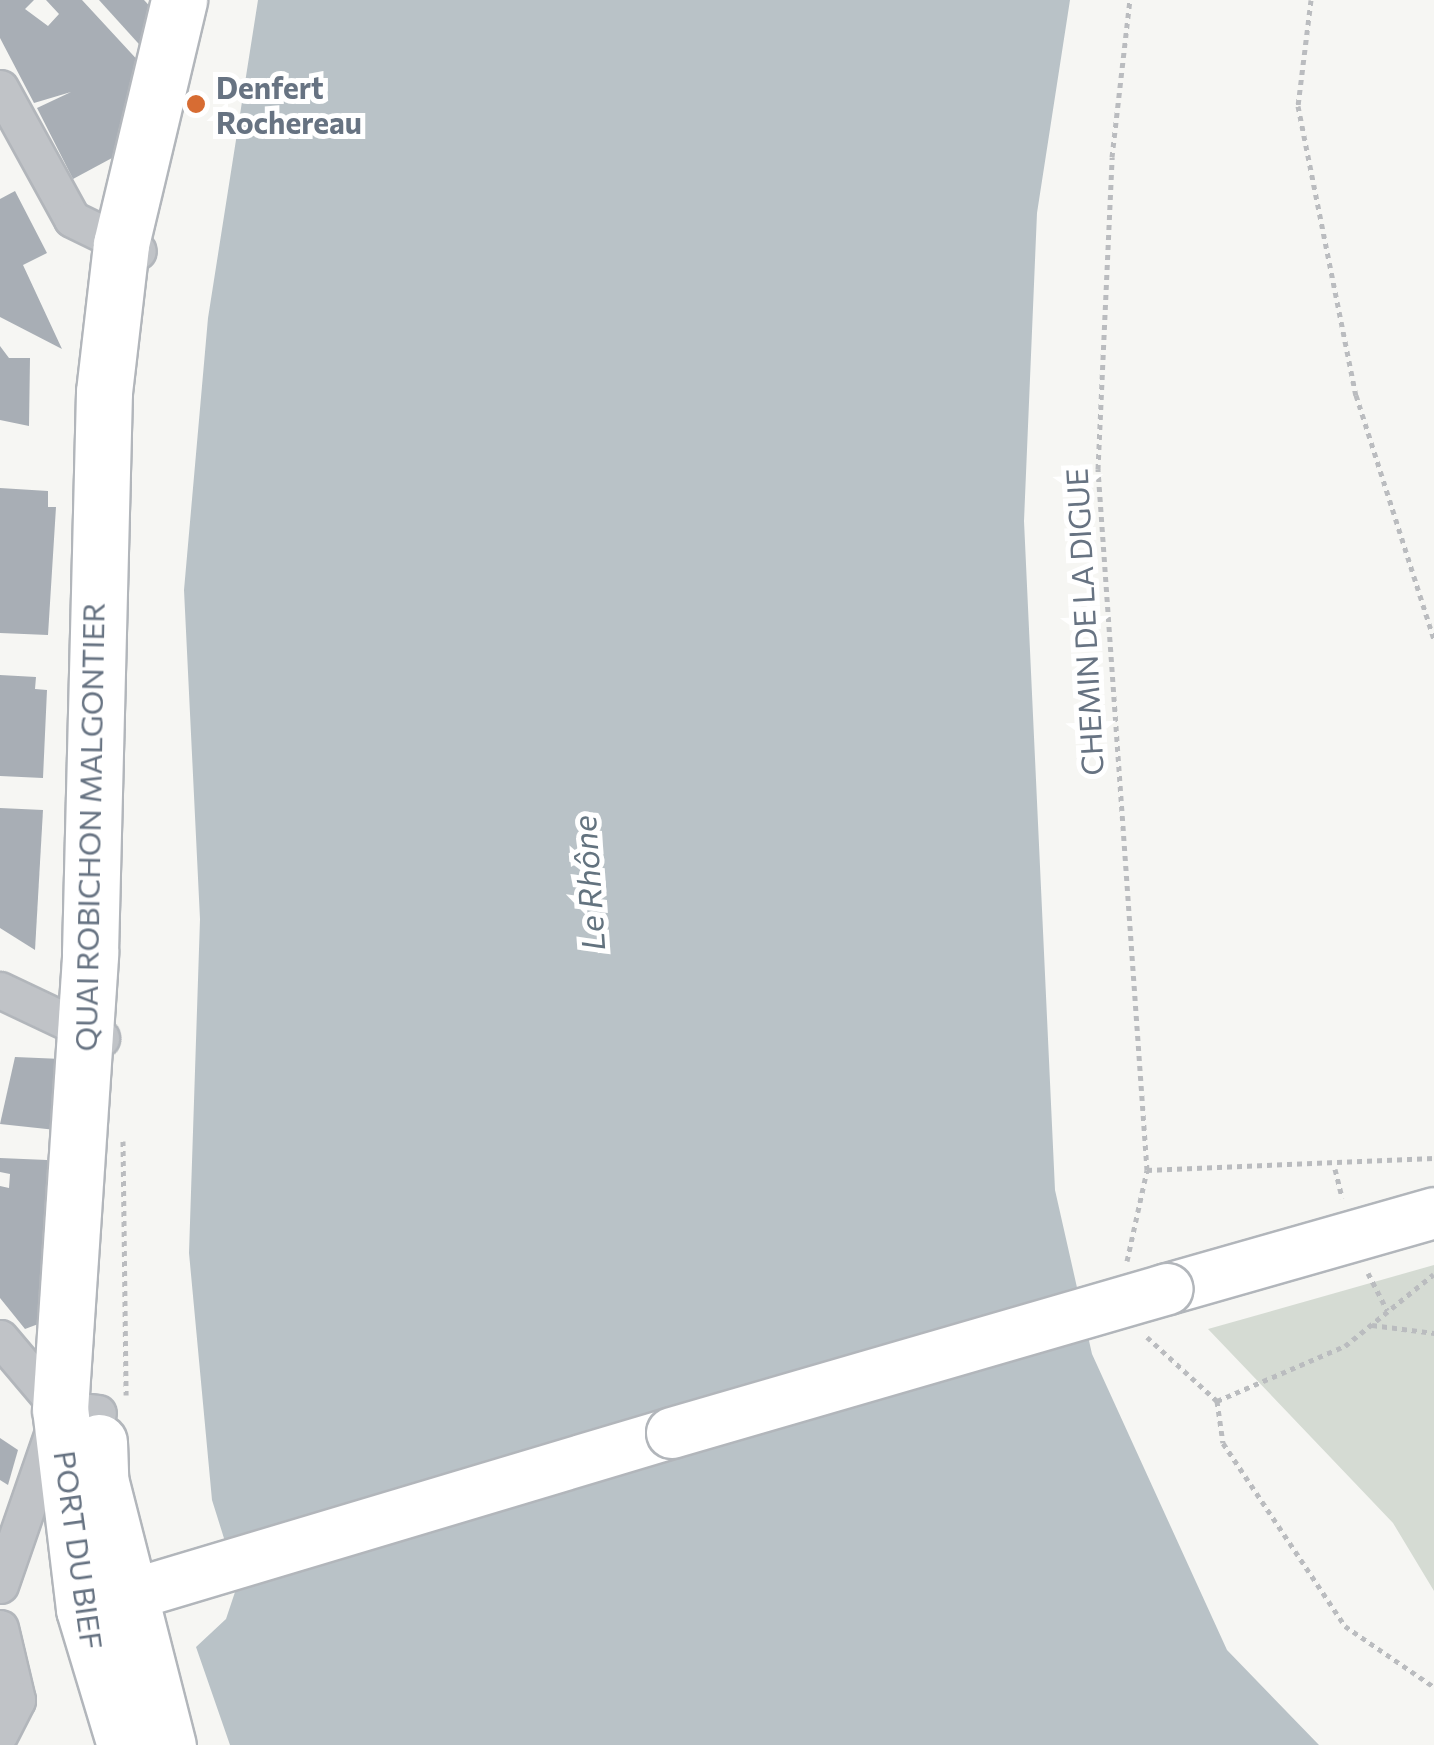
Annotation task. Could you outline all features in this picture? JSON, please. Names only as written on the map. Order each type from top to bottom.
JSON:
[{"type":"main road","points":[[133,248],[179,0]]},
{"type":"main road","points":[[133,248],[196,0]]},
{"type":"main road","name":"QUAI ROBICHON MALGONTIER","points":[[95,1412],[94,551],[133,248]]},
{"type":"main road","name":"PORT DU BIEF","points":[[95,1412],[106,1602],[125,1745]]},
{"type":"main road","name":"PORT DU BIEF","points":[[106,1602],[168,1745]]},
{"type":"street","points":[[0,88],[72,219],[133,248]]},
{"type":"street","points":[[0,990],[96,1037]]},
{"type":"street","points":[[106,1602],[177,1577],[1434,1213]]},
{"type":"street","points":[[0,1338],[95,1412],[0,1585]]},
{"type":"street","points":[[0,1628],[17,1700],[0,1734]]},
{"type":"path","name":"CHEMIN DE LA DIGUE","points":[[1128,1239],[1146,1170],[1098,469],[1110,196],[1130,0]]},
{"type":"path","points":[[1311,0],[1298,106],[1356,395],[1434,640]]},
{"type":"path","points":[[95,1412],[121,1130]]},
{"type":"path","points":[[1146,1170],[1335,1168],[1434,1158]]},
{"type":"path","points":[[1335,1168],[1345,1211]]},
{"type":"path","points":[[1364,1265],[1387,1310]]},
{"type":"path","points":[[1434,1274],[1372,1325],[1217,1401],[1223,1443],[1344,1626],[1434,1687]]},
{"type":"path","points":[[1372,1325],[1434,1334]]},
{"type":"shaded area","points":[[1434,1265],[1434,1591],[1393,1523],[1208,1329]]},
{"type":"water","name":"Le Rhône","points":[[258,0],[1070,0],[1037,213],[1024,521],[1055,1190],[1092,1354],[1227,1650],[1319,1745],[230,1745],[196,1647],[226,1619],[238,1583],[212,1500],[189,1253],[200,919],[184,590],[208,318]]},
{"type":"building","points":[[0,0],[34,0],[25,9],[48,26],[59,14],[46,0],[82,0],[143,66],[118,131],[129,139],[125,151],[73,179],[37,108],[71,92],[34,103],[0,38]]},
{"type":"building","points":[[99,0],[144,0],[157,14],[147,53]]},
{"type":"building","points":[[15,191],[47,253],[23,265],[62,349],[0,317],[0,199]]},
{"type":"building","points":[[0,346],[9,358],[30,358],[29,426],[0,420]]},
{"type":"building","points":[[0,488],[48,491],[48,507],[56,507],[48,635],[0,633]]},
{"type":"building","points":[[0,675],[36,677],[35,689],[47,690],[43,778],[0,776]]},
{"type":"building","points":[[0,808],[43,810],[35,950],[0,928]]},
{"type":"building","points":[[15,1057],[62,1059],[56,1130],[0,1124]]},
{"type":"building","points":[[0,1158],[47,1160],[53,1177],[41,1323],[25,1329],[0,1298],[0,1186],[9,1188],[10,1174],[0,1172]]},
{"type":"building","points":[[0,1438],[18,1450],[8,1485],[0,1480]]},
{"type":"place","name":"Denfert Rochereau","points":[[196,104]]}]
